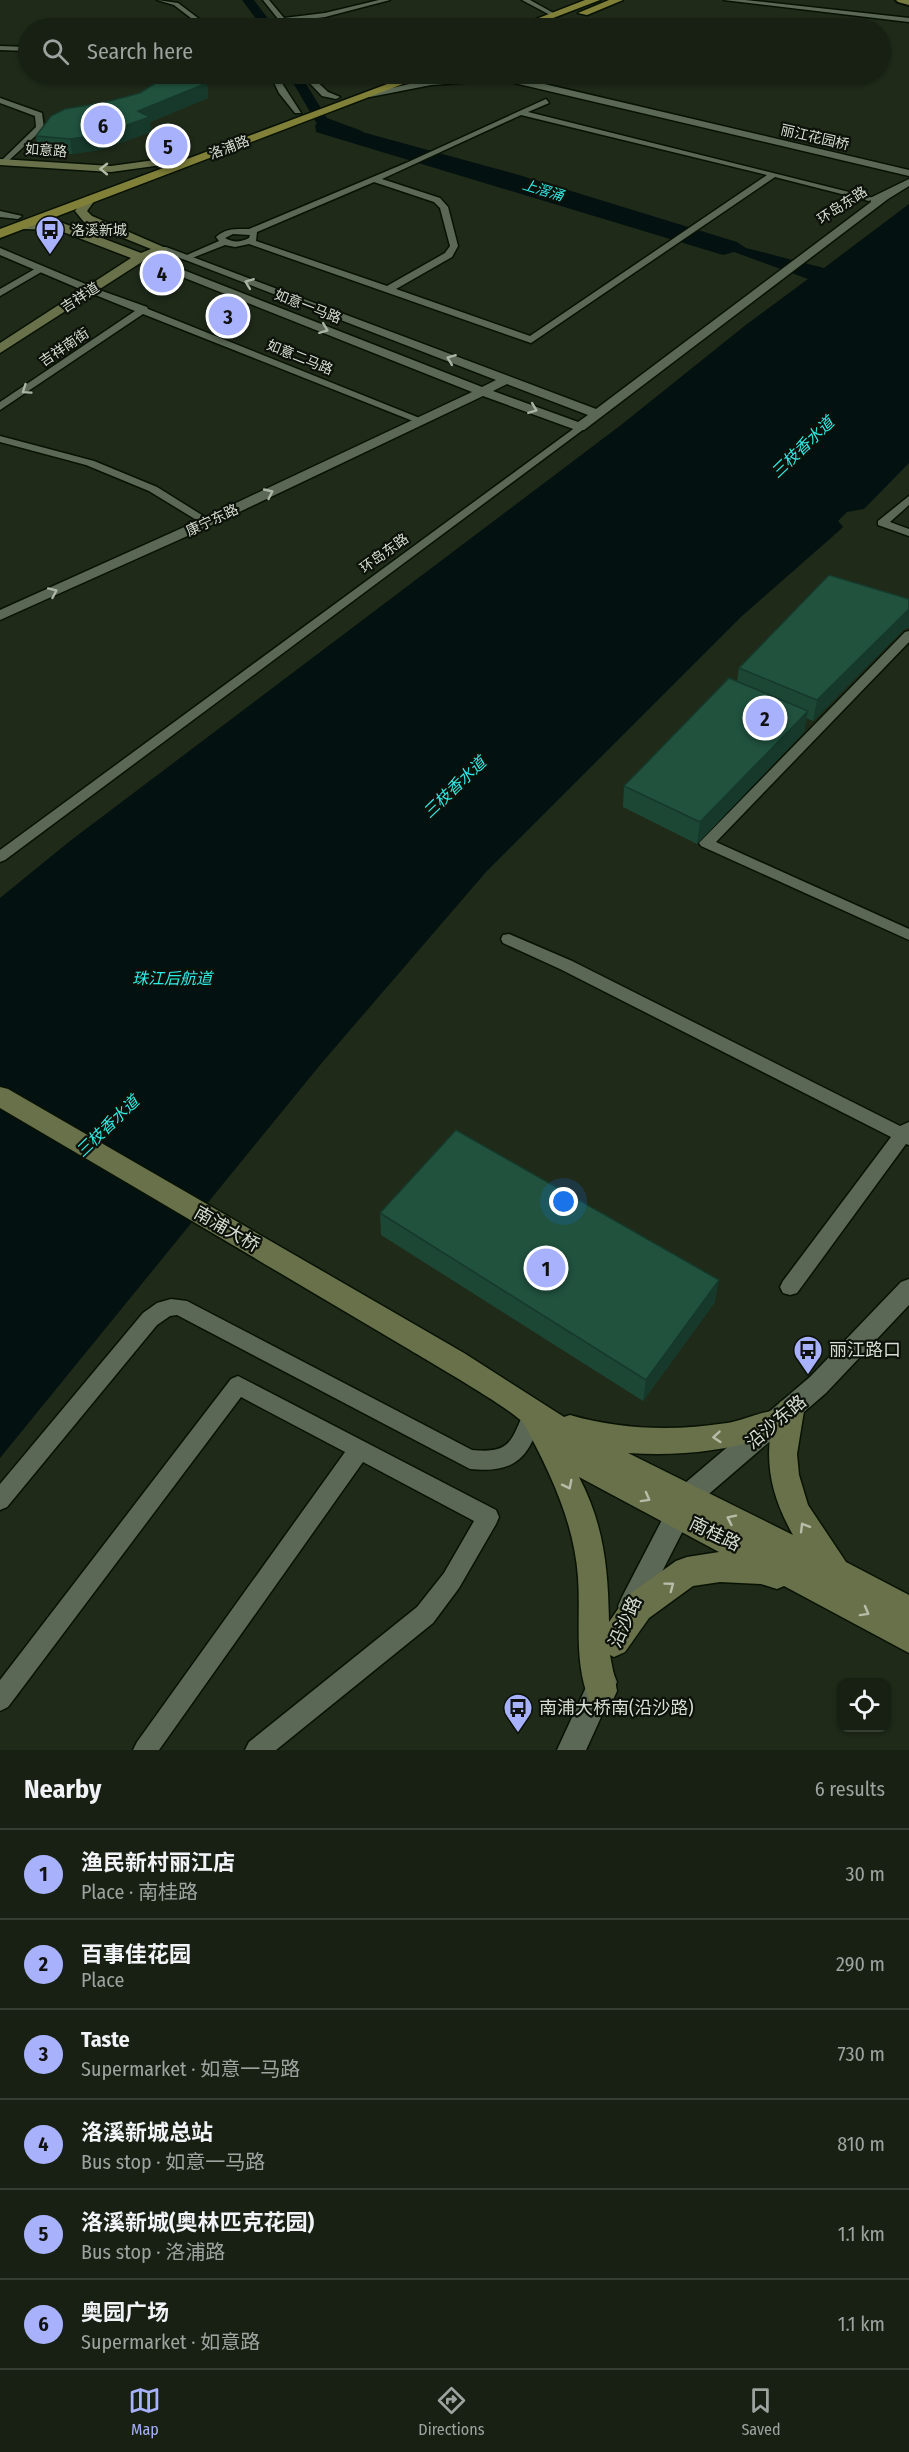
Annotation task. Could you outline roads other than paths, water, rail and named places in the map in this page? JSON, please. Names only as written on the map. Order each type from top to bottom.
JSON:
[{"type":"highway","points":[[546,18],[596,0]]},
{"type":"highway","points":[[568,18],[618,0]]},
{"type":"highway","name":"洛浦路","points":[[322,107],[336,97],[371,84]]},
{"type":"highway","name":"洛浦路","points":[[0,223],[20,221],[89,200],[322,107],[396,84]]},
{"type":"highway","name":"洛浦路","points":[[0,234],[20,221],[162,162],[299,116]]},
{"type":"main road","points":[[900,0],[909,2]]},
{"type":"main road","name":"如意路","points":[[2,163],[100,169],[131,168],[162,162]]},
{"type":"main road","name":"如意路","points":[[2,163],[56,172],[73,177],[78,181]]},
{"type":"main road","name":"如意一马路","points":[[89,200],[81,211],[88,219],[162,249]]},
{"type":"main road","name":"如意一马路","points":[[20,221],[60,226],[141,257]]},
{"type":"main road","name":"吉祥道","points":[[0,349],[141,257],[162,249]]},
{"type":"main road","name":"南浦大桥","points":[[0,1096],[454,1362]]},
{"type":"main road","name":"南桂路","points":[[454,1362],[533,1414],[584,1464],[682,1506],[830,1581],[909,1612]]},
{"type":"main road","points":[[533,1414],[590,1435],[616,1438],[730,1436],[782,1417],[786,1489],[830,1581]]},
{"type":"main road","points":[[533,1414],[577,1503],[586,1530],[593,1577],[593,1649],[601,1691]]},
{"type":"main road","points":[[614,1641],[638,1606],[687,1572],[720,1567],[761,1569],[830,1581]]},
{"type":"main road","name":"南桂路","points":[[830,1581],[909,1636]]},
{"type":"street","points":[[160,0],[176,4],[195,18]]},
{"type":"street","points":[[266,0],[280,18]]},
{"type":"street","points":[[299,18],[333,14],[387,0]]},
{"type":"street","points":[[525,0],[554,15]]},
{"type":"street","points":[[727,0],[909,20]]},
{"type":"street","points":[[0,48],[18,49]]},
{"type":"street","points":[[278,84],[299,116]]},
{"type":"street","points":[[314,84],[325,94],[336,97]]},
{"type":"street","points":[[370,94],[421,84]]},
{"type":"street","points":[[533,84],[717,126]]},
{"type":"street","points":[[556,84],[717,126]]},
{"type":"street","points":[[0,100],[39,115],[40,122],[40,129],[2,163]]},
{"type":"street","points":[[184,258],[224,242],[236,244],[546,101]]},
{"type":"street","points":[[521,113],[869,198]]},
{"type":"street","name":"丽江花园桥","points":[[717,126],[909,171]]},
{"type":"street","points":[[224,242],[220,237],[225,232],[238,230],[250,237],[388,290],[531,340],[773,175]]},
{"type":"street","points":[[375,180],[436,200],[444,207],[454,246],[449,255],[388,290]]},
{"type":"street","name":"环岛东路","points":[[0,857],[580,427],[780,272],[884,197],[909,182]]},
{"type":"street","points":[[0,214],[20,221]]},
{"type":"street","name":"如意一马路","points":[[162,249],[597,414]]},
{"type":"street","name":"如意二马路","points":[[0,251],[91,290],[423,421]]},
{"type":"street","name":"如意一马路","points":[[141,257],[484,392],[580,427]]},
{"type":"street","points":[[0,293],[40,268]]},
{"type":"street","points":[[566,421],[780,272]]},
{"type":"street","name":"吉祥南街","points":[[0,407],[144,309]]},
{"type":"street","name":"康宁东路","points":[[0,616],[207,522],[506,380]]},
{"type":"street","points":[[0,439],[90,463],[153,489],[207,522]]},
{"type":"street","points":[[909,499],[882,523],[909,532]]},
{"type":"street","points":[[909,635],[811,727],[706,843],[909,935]]},
{"type":"street","points":[[509,939],[577,970],[907,1133],[790,1287]]},
{"type":"street","name":"沿沙东路","points":[[682,1506],[846,1358],[909,1289]]},
{"type":"street","points":[[0,1500],[150,1319],[160,1310],[173,1306],[180,1307],[470,1459],[498,1460],[515,1453],[521,1447],[533,1414]]},
{"type":"street","points":[[0,1699],[238,1384],[488,1517],[451,1581],[425,1615],[257,1750]]},
{"type":"street","points":[[145,1750],[360,1449]]},
{"type":"street","name":"沿沙路","points":[[571,1750],[601,1691],[614,1641],[682,1506]]},
{"type":"water","name":"珠江后航道","points":[[322,121],[519,175],[737,242],[746,248],[824,268],[909,204],[909,463],[864,509],[847,512],[838,521],[843,527],[840,530],[742,616],[486,872],[320,1065],[0,1458],[0,898],[70,841],[621,425],[747,324],[808,279],[734,252],[723,255],[316,132],[315,125]]},
{"type":"waterway","name":"上滘涌","points":[[248,0],[262,18]]},
{"type":"waterway","name":"上滘涌","points":[[300,84],[322,121],[357,134]]},
{"type":"place","name":"奥园广场","points":[[103,125]]},
{"type":"place","name":"洛溪新城(奥林匹克花园)","points":[[168,146]]},
{"type":"place","name":"洛溪新城","points":[[50,256]]},
{"type":"place","name":"洛溪新城总站","points":[[162,273]]},
{"type":"place","name":"Taste","points":[[228,316]]},
{"type":"place","name":"百事佳花园","points":[[765,718]]},
{"type":"place","name":"渔民新村丽江店","points":[[546,1268]]},
{"type":"place","name":"丽江路口","points":[[808,1376]]},
{"type":"place","name":"南浦大桥南(沿沙路)","points":[[518,1734]]},
{"type":"water label","name":"三枝香水道","points":[[802,447]]},
{"type":"water label","name":"三枝香水道","points":[[454,787]]},
{"type":"water label","name":"三枝香水道","points":[[107,1126]]}]
